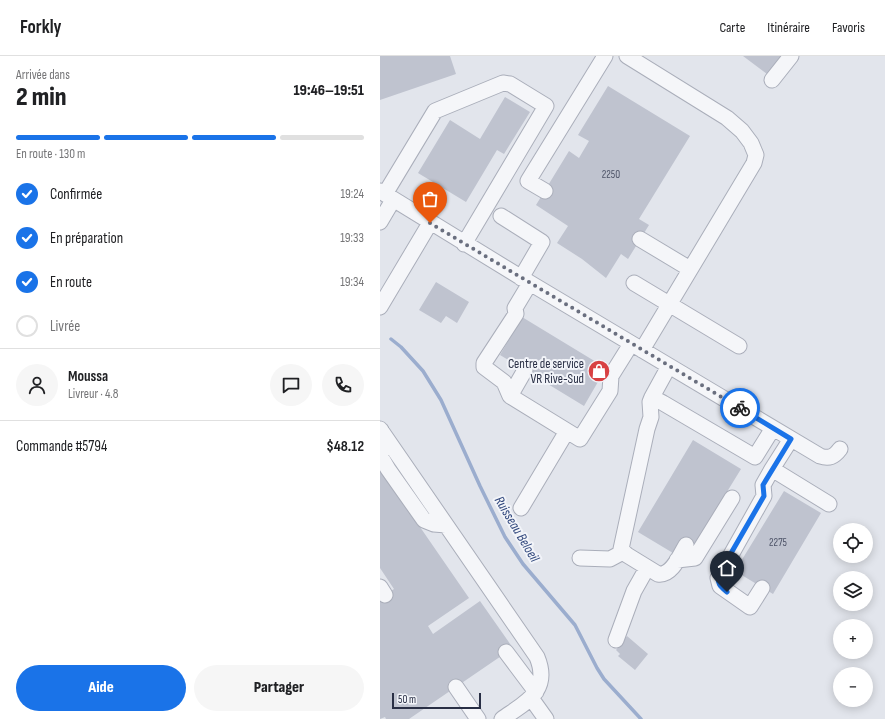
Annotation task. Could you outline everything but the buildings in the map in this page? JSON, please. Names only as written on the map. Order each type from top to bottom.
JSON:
[{"type":"street","points":[[544,191],[528,181],[605,56]]},
{"type":"street","points":[[501,216],[542,242],[515,308],[516,314],[484,363],[484,367],[504,382],[510,396],[580,439],[610,391],[611,376],[636,347],[669,304],[754,163],[756,155],[751,143],[742,131],[731,121],[627,56]]},
{"type":"street","points":[[772,80],[791,56]]},
{"type":"street","points":[[380,222],[386,195],[437,109],[503,83],[510,84],[546,106],[464,244]]},
{"type":"street","points":[[386,195],[525,281],[820,456],[827,458],[835,456],[840,449]]},
{"type":"street","points":[[380,306],[386,284],[430,223]]},
{"type":"street","points":[[640,239],[690,269]]},
{"type":"street","points":[[634,283],[738,346]]},
{"type":"street","points":[[669,366],[650,402],[651,417],[621,545],[623,552],[647,568],[661,575],[671,570],[686,545]]},
{"type":"street","points":[[510,396],[525,370]]},
{"type":"street","points":[[652,397],[755,457],[773,428]]},
{"type":"street","points":[[380,430],[537,657],[541,680],[534,695],[502,719]]},
{"type":"street","points":[[521,508],[567,431]]},
{"type":"street","points":[[762,588],[750,606],[720,586],[718,578],[764,496],[763,485],[791,439]]},
{"type":"street","points":[[772,469],[829,504]]},
{"type":"street","points":[[677,560],[694,558],[732,498]]},
{"type":"street","points":[[580,558],[610,559],[623,552]]},
{"type":"street","points":[[616,640],[634,591],[647,568]]},
{"type":"street","points":[[506,652],[534,695],[546,719]]},
{"type":"street","points":[[456,687],[478,719]]},
{"type":"waterway","name":"Ruisseau Beloeil","points":[[391,339],[401,347],[423,371],[441,400],[505,537],[523,564],[575,625],[604,679],[641,719]]},
{"type":"way so far","points":[[430,223],[740,408]]},
{"type":"place","name":"Centre de service VR Rive-Sud","points":[[599,371]]},
{"type":"route","points":[[727,592],[718,582],[719,574],[764,496],[763,485],[791,439],[740,408]]}]
